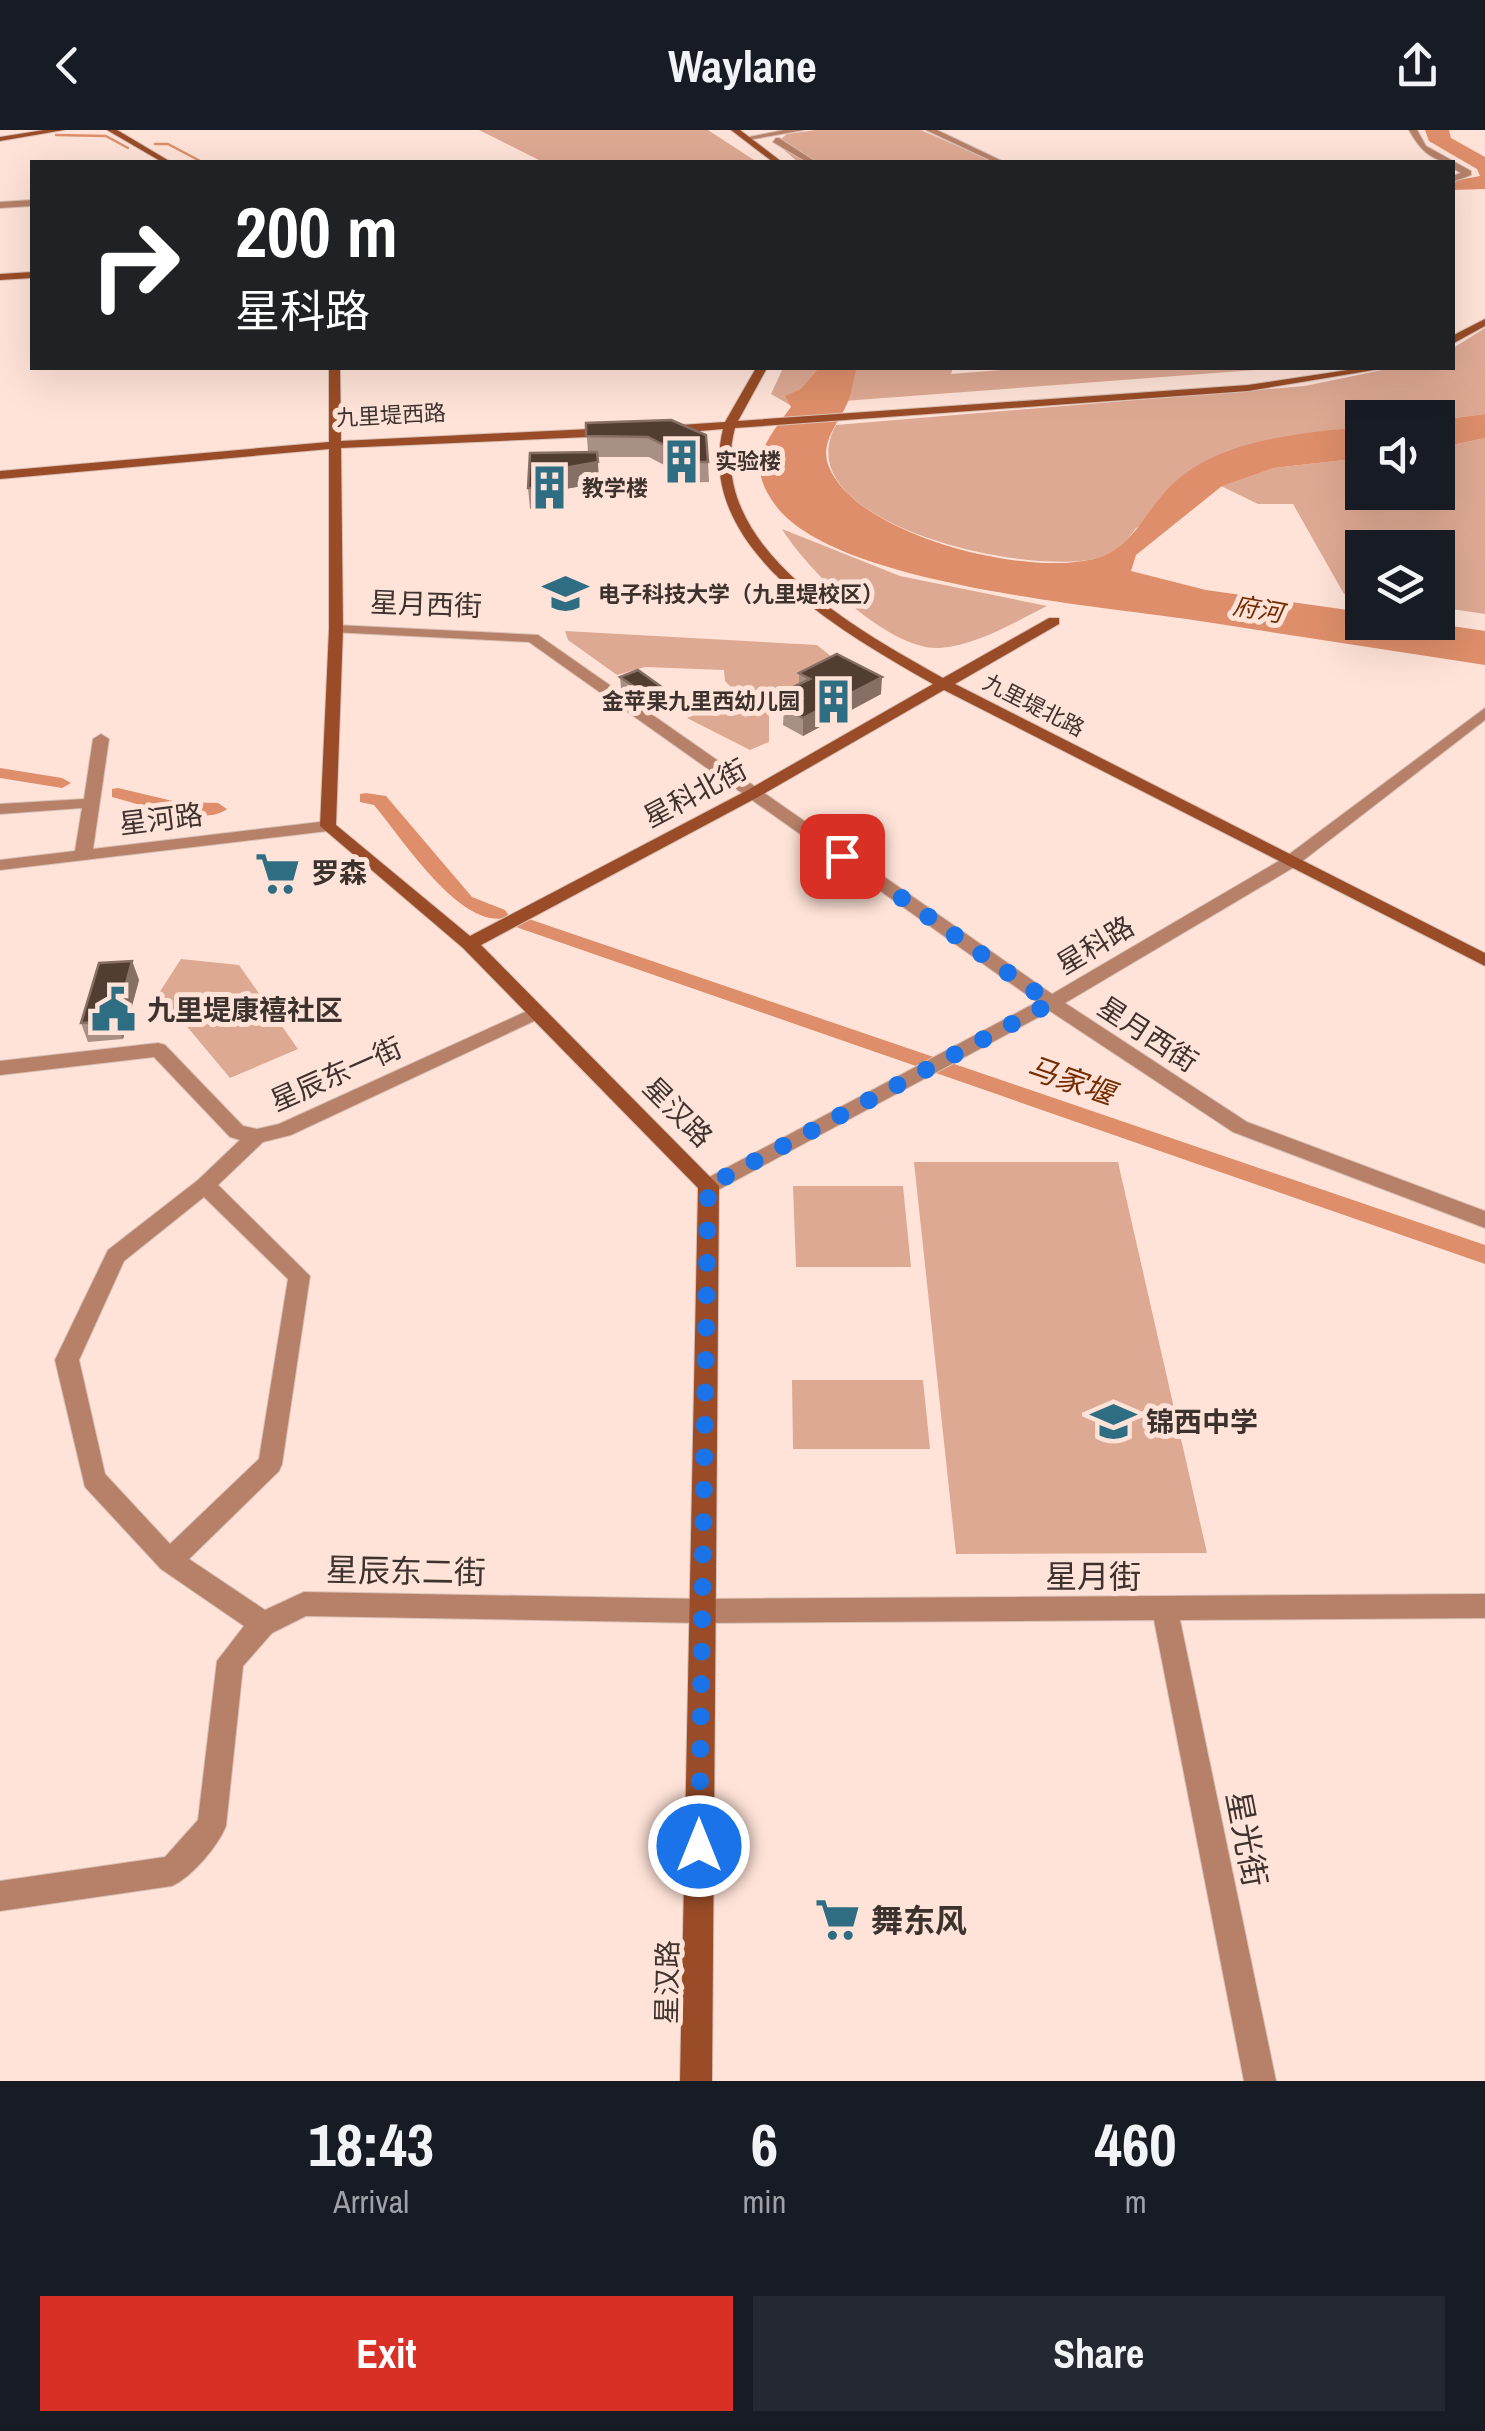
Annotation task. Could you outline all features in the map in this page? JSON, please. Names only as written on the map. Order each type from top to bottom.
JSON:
[{"type":"street","points":[[0,139],[60,130]]},
{"type":"street","points":[[111,130],[164,160]]},
{"type":"street","points":[[735,130],[776,160]]},
{"type":"street","points":[[748,138],[800,130]]},
{"type":"street","points":[[930,130],[996,160]]},
{"type":"street","points":[[1413,130],[1423,148],[1445,160]]},
{"type":"street","points":[[776,140],[809,160]]},
{"type":"street","points":[[1455,166],[1468,173],[1455,177]]},
{"type":"street","points":[[0,205],[30,203]]},
{"type":"street","points":[[0,277],[30,276]]},
{"type":"street","points":[[1455,327],[1485,311]]},
{"type":"street","points":[[1455,339],[1485,322]]},
{"type":"street","points":[[328,826],[336,629],[334,370]]},
{"type":"street","name":"九里堤北路","points":[[760,370],[731,422],[728,479],[741,523],[774,564],[816,604],[857,634],[943,684],[1485,960]]},
{"type":"street","points":[[781,419],[865,408],[1250,381],[1335,370]]},
{"type":"street","points":[[652,426],[854,418],[1248,388],[1367,370]]},
{"type":"street","points":[[0,472],[334,442],[632,427]]},
{"type":"street","points":[[1054,621],[972,668],[943,684],[944,670],[1022,628],[1054,621]]},
{"type":"street","name":"星月西街","points":[[336,629],[533,638],[1051,1003],[1240,1127],[1485,1220]]},
{"type":"street","name":"星科北街","points":[[470,944],[752,794],[943,684]]},
{"type":"street","name":"星科路","points":[[708,1186],[1051,1003],[1290,862],[1485,713]]},
{"type":"street","points":[[83,856],[101,740]]},
{"type":"street","points":[[0,810],[90,802]]},
{"type":"street","name":"星河路","points":[[0,865],[328,826]]},
{"type":"street","name":"星汉路","points":[[328,826],[470,944],[708,1186],[696,2081]]},
{"type":"street","name":"星辰东一街","points":[[0,1068],[158,1050],[237,1132],[257,1136],[284,1130],[538,1012]]},
{"type":"street","points":[[257,1136],[116,1256],[67,1360],[94,1479],[170,1561],[263,1624]]},
{"type":"street","points":[[170,1561],[270,1464],[299,1276],[204,1185]]},
{"type":"street","name":"星辰东二街","points":[[0,1896],[172,1871],[212,1826],[230,1662],[263,1624],[304,1604],[701,1611]]},
{"type":"street","name":"星月街","points":[[701,1611],[1485,1606]]},
{"type":"street","name":"星光街","points":[[1165,1611],[1260,2081]]},
{"type":"shaded area","points":[[479,130],[708,130],[754,160],[539,160]]},
{"type":"shaded area","points":[[816,130],[921,130],[989,160],[796,160],[776,143],[787,134]]},
{"type":"shaded area","points":[[1485,328],[1485,414],[1455,418],[1455,400],[1345,400],[1345,429],[1335,430],[1136,528],[1112,552],[1069,562],[1024,560],[924,536],[879,516],[845,490],[829,460],[836,425],[1305,386],[1382,370],[1455,370],[1455,347]]},
{"type":"shaded area","points":[[782,370],[952,370],[951,374],[1003,370],[1256,370],[790,405],[771,394]]},
{"type":"shaded area","points":[[1485,438],[1485,614],[1455,610],[1455,530],[1345,530],[1344,594],[1293,504],[1258,504],[1221,486],[1274,468],[1345,460],[1345,510],[1455,510],[1455,444]]},
{"type":"shaded area","points":[[782,529],[900,576],[1047,606],[967,643],[939,648],[919,645],[896,636],[851,605],[810,565]]},
{"type":"shaded area","points":[[565,631],[817,645],[832,657],[805,684],[784,693],[791,702],[769,714],[769,742],[750,750],[687,718],[740,697],[725,681],[724,670],[645,667],[617,675],[568,640]]},
{"type":"shaded area","points":[[181,959],[239,965],[298,1049],[230,1078],[159,993]]},
{"type":"shaded area","points":[[914,1162],[1118,1162],[1207,1553],[956,1554]]},
{"type":"shaded area","points":[[793,1186],[903,1186],[911,1267],[796,1267]]},
{"type":"shaded area","points":[[792,1380],[923,1380],[930,1449],[793,1449]]},
{"type":"water","points":[[1425,130],[1449,130],[1451,138],[1485,157],[1485,189],[1455,190],[1455,181],[1480,176],[1477,169],[1429,141]]},
{"type":"water","name":"府河","points":[[817,370],[856,370],[849,400],[826,450],[829,467],[846,492],[874,514],[911,533],[995,557],[1037,562],[1074,562],[1115,550],[1176,481],[1217,456],[1264,440],[1345,429],[1345,460],[1274,468],[1222,486],[1136,555],[1131,571],[1206,590],[1345,610],[1345,640],[1455,640],[1455,626],[1485,631],[1485,665],[1034,598],[909,573],[853,555],[807,533],[776,506],[766,491],[761,478],[762,454],[791,407],[785,396],[801,389]]},
{"type":"water","points":[[1485,414],[1485,438],[1455,444],[1455,418]]},
{"type":"building","points":[[671,420],[706,435],[708,462],[664,462],[664,445],[648,437],[586,436],[586,423]]},
{"type":"building","points":[[597,452],[598,462],[564,468],[563,488],[528,488],[530,453]]},
{"type":"building","points":[[837,654],[882,677],[803,718],[784,707],[802,698],[787,690],[810,679],[799,673]]},
{"type":"building","points":[[638,670],[670,693],[654,700],[620,677]]},
{"type":"building","points":[[132,961],[116,1021],[81,1023],[99,963]]},
{"type":"waterway","points":[[56,135],[106,136],[128,148]]},
{"type":"waterway","points":[[155,144],[168,144],[198,160]]},
{"type":"waterway","name":"马家堰","points":[[0,773],[62,783]]},
{"type":"waterway","name":"马家堰","points":[[118,793],[177,808],[218,809]]},
{"type":"waterway","name":"马家堰","points":[[366,798],[380,800],[465,901],[498,914]]},
{"type":"waterway","name":"马家堰","points":[[523,923],[1485,1255]]},
{"type":"place","name":"实验楼","points":[[682,461]]},
{"type":"place","name":"教学楼","points":[[549,488]]},
{"type":"place","name":"电子科技大学（九里堤校区）","points":[[565,594]]},
{"type":"place","name":"金苹果九里西幼儿园","points":[[833,701]]},
{"type":"place","name":"罗森","points":[[278,873]]},
{"type":"place","name":"九里堤康禧社区","points":[[114,1010]]},
{"type":"place","name":"锦西中学","points":[[1113,1422]]},
{"type":"place","name":"舞东风","points":[[838,1920]]},
{"type":"route","points":[[699,1846],[708,1186],[1051,1003],[842,856]]}]
